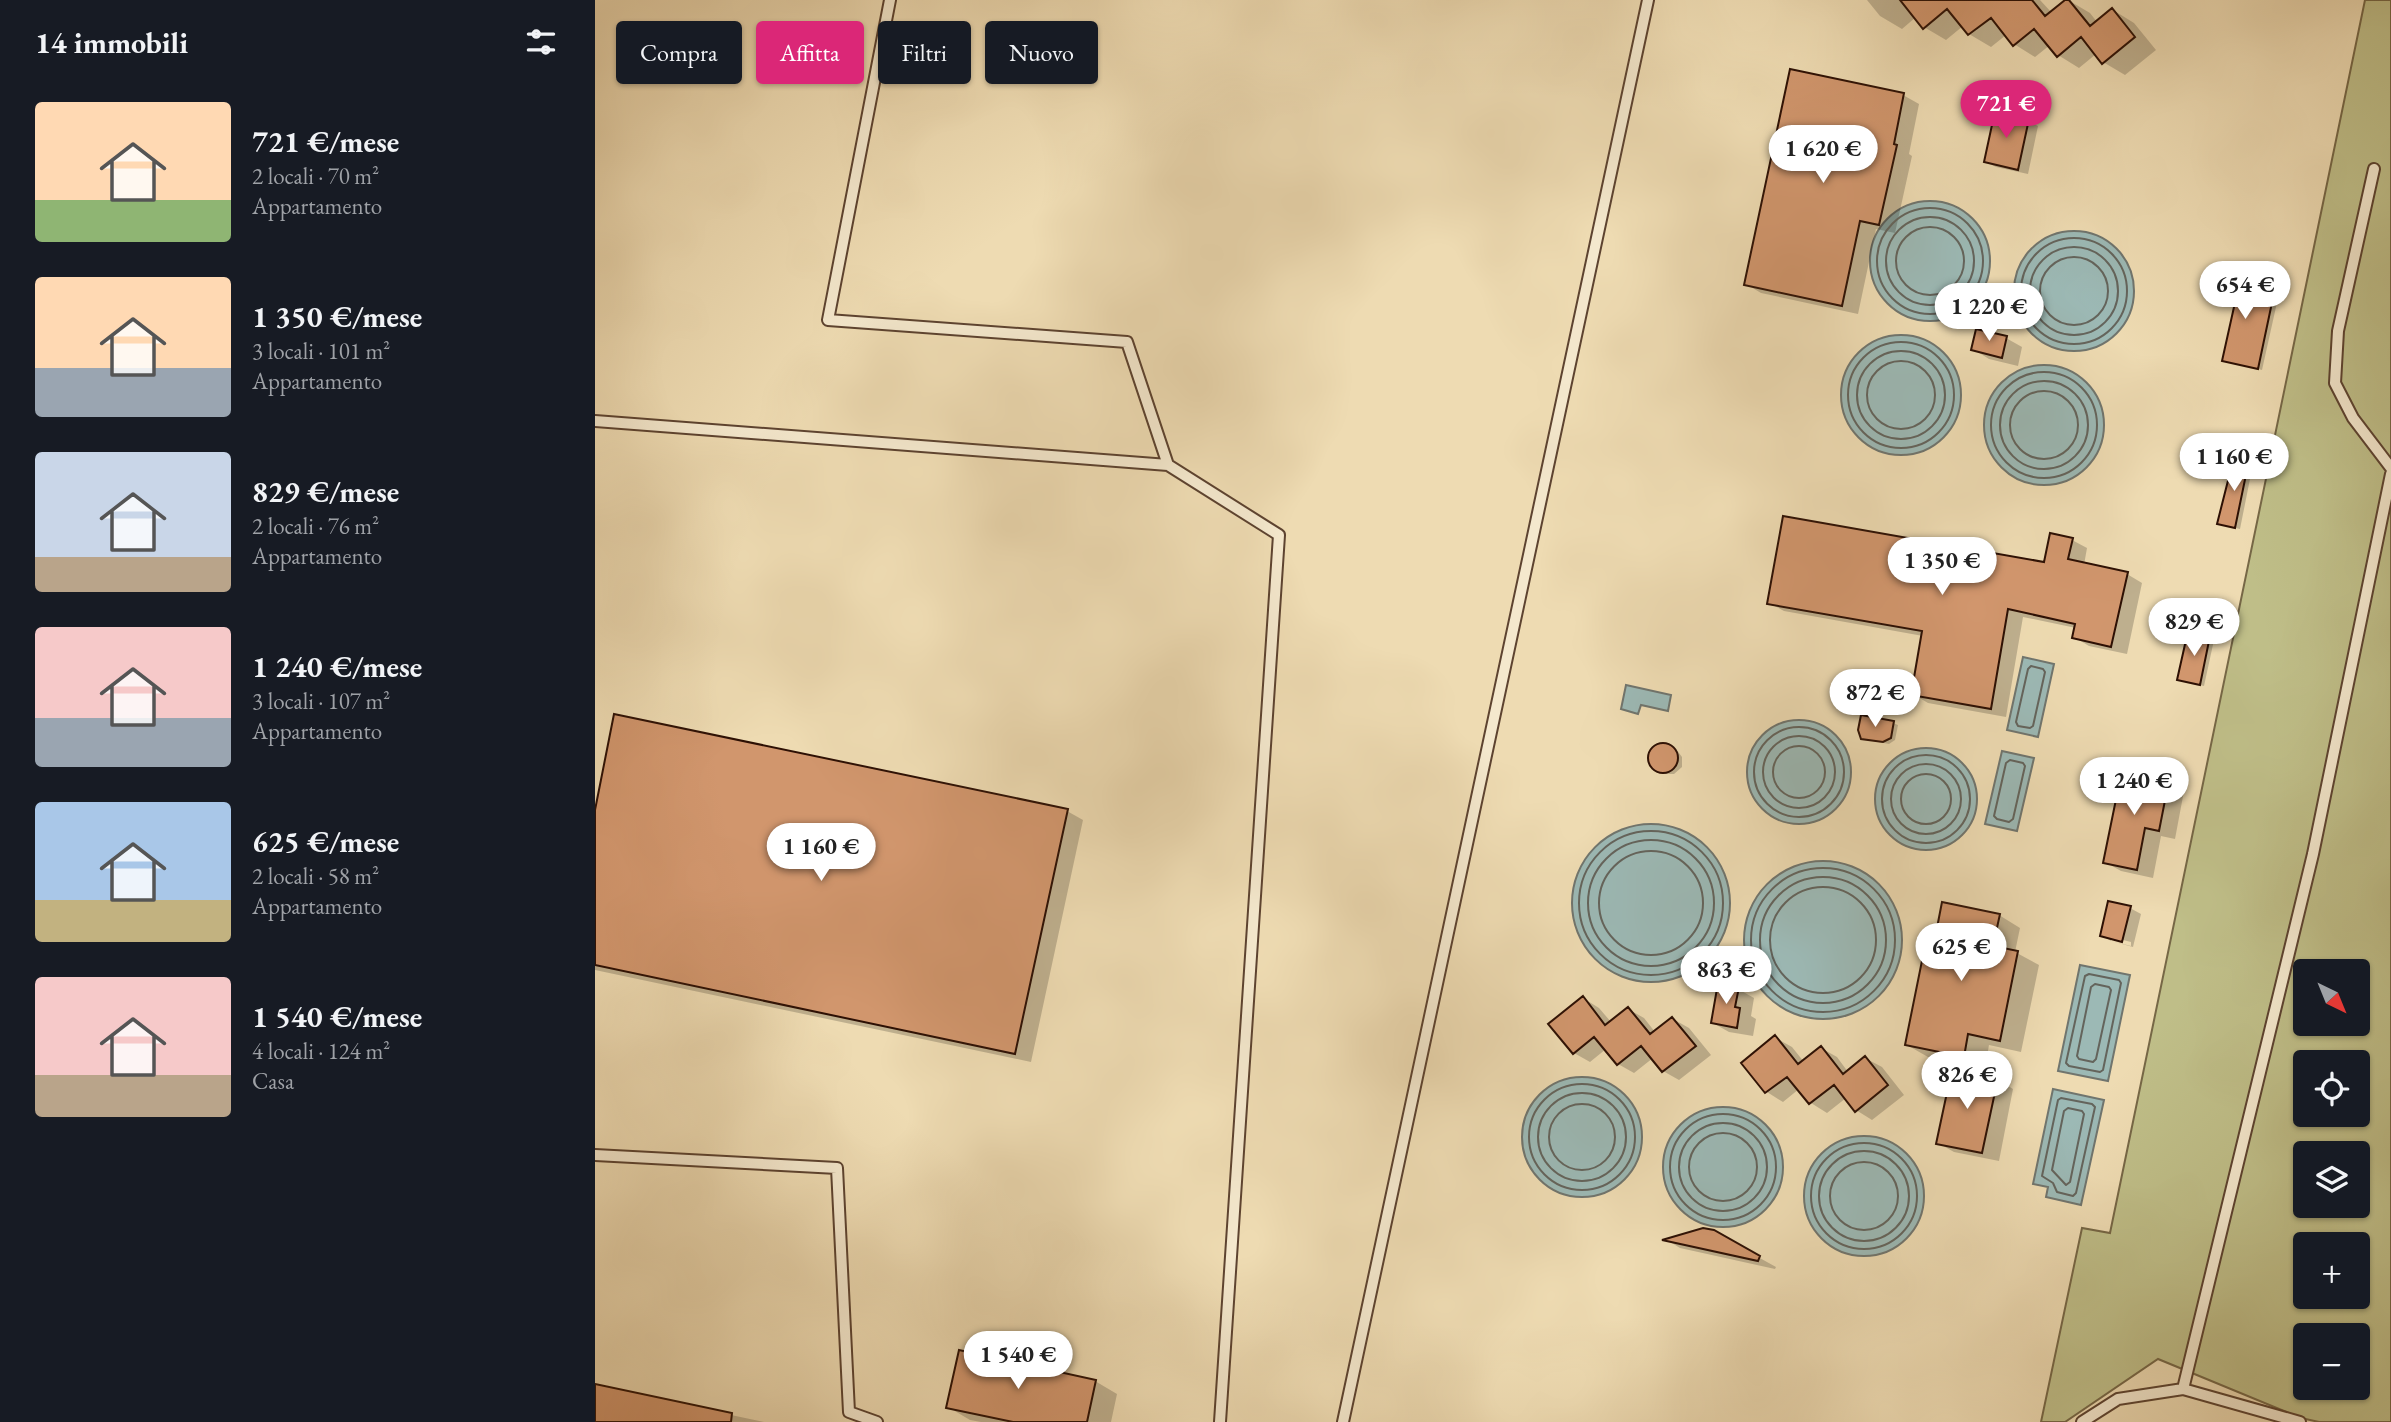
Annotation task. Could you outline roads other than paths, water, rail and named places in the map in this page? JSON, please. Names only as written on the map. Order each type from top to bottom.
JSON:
[{"type":"lane","points":[[890,0],[828,320],[1127,342],[1168,465]]},
{"type":"lane","points":[[1343,1422],[1648,0]]},
{"type":"lane","points":[[2374,169],[2338,331],[2335,383],[2353,418],[2391,468]]},
{"type":"lane","points":[[595,421],[1168,465],[1279,535],[1220,1422]]},
{"type":"lane","points":[[2183,1389],[2313,854],[2391,474]]},
{"type":"lane","points":[[595,1155],[837,1168],[849,1412],[877,1422]]},
{"type":"lane","points":[[2082,1422],[2118,1399],[2183,1389],[2300,1422]]},
{"type":"water","points":[[1930,201],[1953,205],[1973,218],[1986,238],[1990,261],[1986,284],[1973,304],[1953,317],[1930,321],[1907,317],[1887,304],[1874,284],[1870,261],[1874,238],[1887,218],[1907,205]]},
{"type":"water","points":[[2074,231],[2097,236],[2116,249],[2129,268],[2134,291],[2129,314],[2116,333],[2097,346],[2074,351],[2051,346],[2032,333],[2019,314],[2014,291],[2019,268],[2032,249],[2051,236]]},
{"type":"water","points":[[1901,335],[1924,340],[1943,353],[1956,372],[1961,395],[1956,418],[1943,437],[1924,450],[1901,455],[1878,450],[1859,437],[1846,418],[1841,395],[1846,372],[1859,353],[1878,340]]},
{"type":"water","points":[[2044,365],[2067,369],[2087,382],[2100,402],[2104,425],[2100,448],[2087,468],[2067,481],[2044,485],[2021,481],[2001,468],[1988,448],[1984,425],[1988,402],[2001,382],[2021,369]]},
{"type":"water","points":[[2023,657],[2054,664],[2038,737],[2007,730]]},
{"type":"water","points":[[1626,685],[1671,695],[1668,711],[1641,705],[1638,714],[1621,709]]},
{"type":"water","points":[[1799,720],[1819,724],[1836,735],[1847,752],[1851,772],[1847,792],[1836,809],[1819,820],[1799,824],[1779,820],[1762,809],[1751,792],[1747,772],[1751,752],[1762,735],[1779,724]]},
{"type":"water","points":[[1926,748],[1945,752],[1962,763],[1973,780],[1977,799],[1973,818],[1962,835],[1945,846],[1926,850],[1907,846],[1890,835],[1879,818],[1875,799],[1879,780],[1890,763],[1907,752]]},
{"type":"water","points":[[2002,751],[2034,758],[2017,831],[1985,824]]},
{"type":"water","points":[[1651,824],[1681,830],[1707,847],[1724,873],[1730,903],[1724,933],[1707,959],[1681,976],[1651,982],[1621,976],[1595,959],[1578,933],[1572,903],[1578,873],[1595,847],[1621,830]]},
{"type":"water","points":[[1823,861],[1853,867],[1879,884],[1896,910],[1902,940],[1896,970],[1879,996],[1853,1013],[1823,1019],[1793,1013],[1767,996],[1750,970],[1744,940],[1750,910],[1767,884],[1793,867]]},
{"type":"water","points":[[2080,965],[2130,975],[2108,1081],[2058,1071]]},
{"type":"water","points":[[1582,1077],[1605,1082],[1624,1095],[1637,1114],[1642,1137],[1637,1160],[1624,1179],[1605,1192],[1582,1197],[1559,1192],[1540,1179],[1527,1160],[1522,1137],[1527,1114],[1540,1095],[1559,1082]]},
{"type":"water","points":[[2053,1089],[2104,1100],[2081,1205],[2046,1197],[2048,1187],[2033,1184]]},
{"type":"water","points":[[1723,1107],[1746,1112],[1765,1125],[1778,1144],[1783,1167],[1778,1190],[1765,1209],[1746,1222],[1723,1227],[1700,1222],[1681,1209],[1668,1190],[1663,1167],[1668,1144],[1681,1125],[1700,1112]]},
{"type":"water","points":[[1864,1136],[1887,1140],[1907,1153],[1920,1173],[1924,1196],[1920,1219],[1907,1239],[1887,1252],[1864,1256],[1841,1252],[1821,1239],[1808,1219],[1804,1196],[1808,1173],[1821,1153],[1841,1140]]}]
